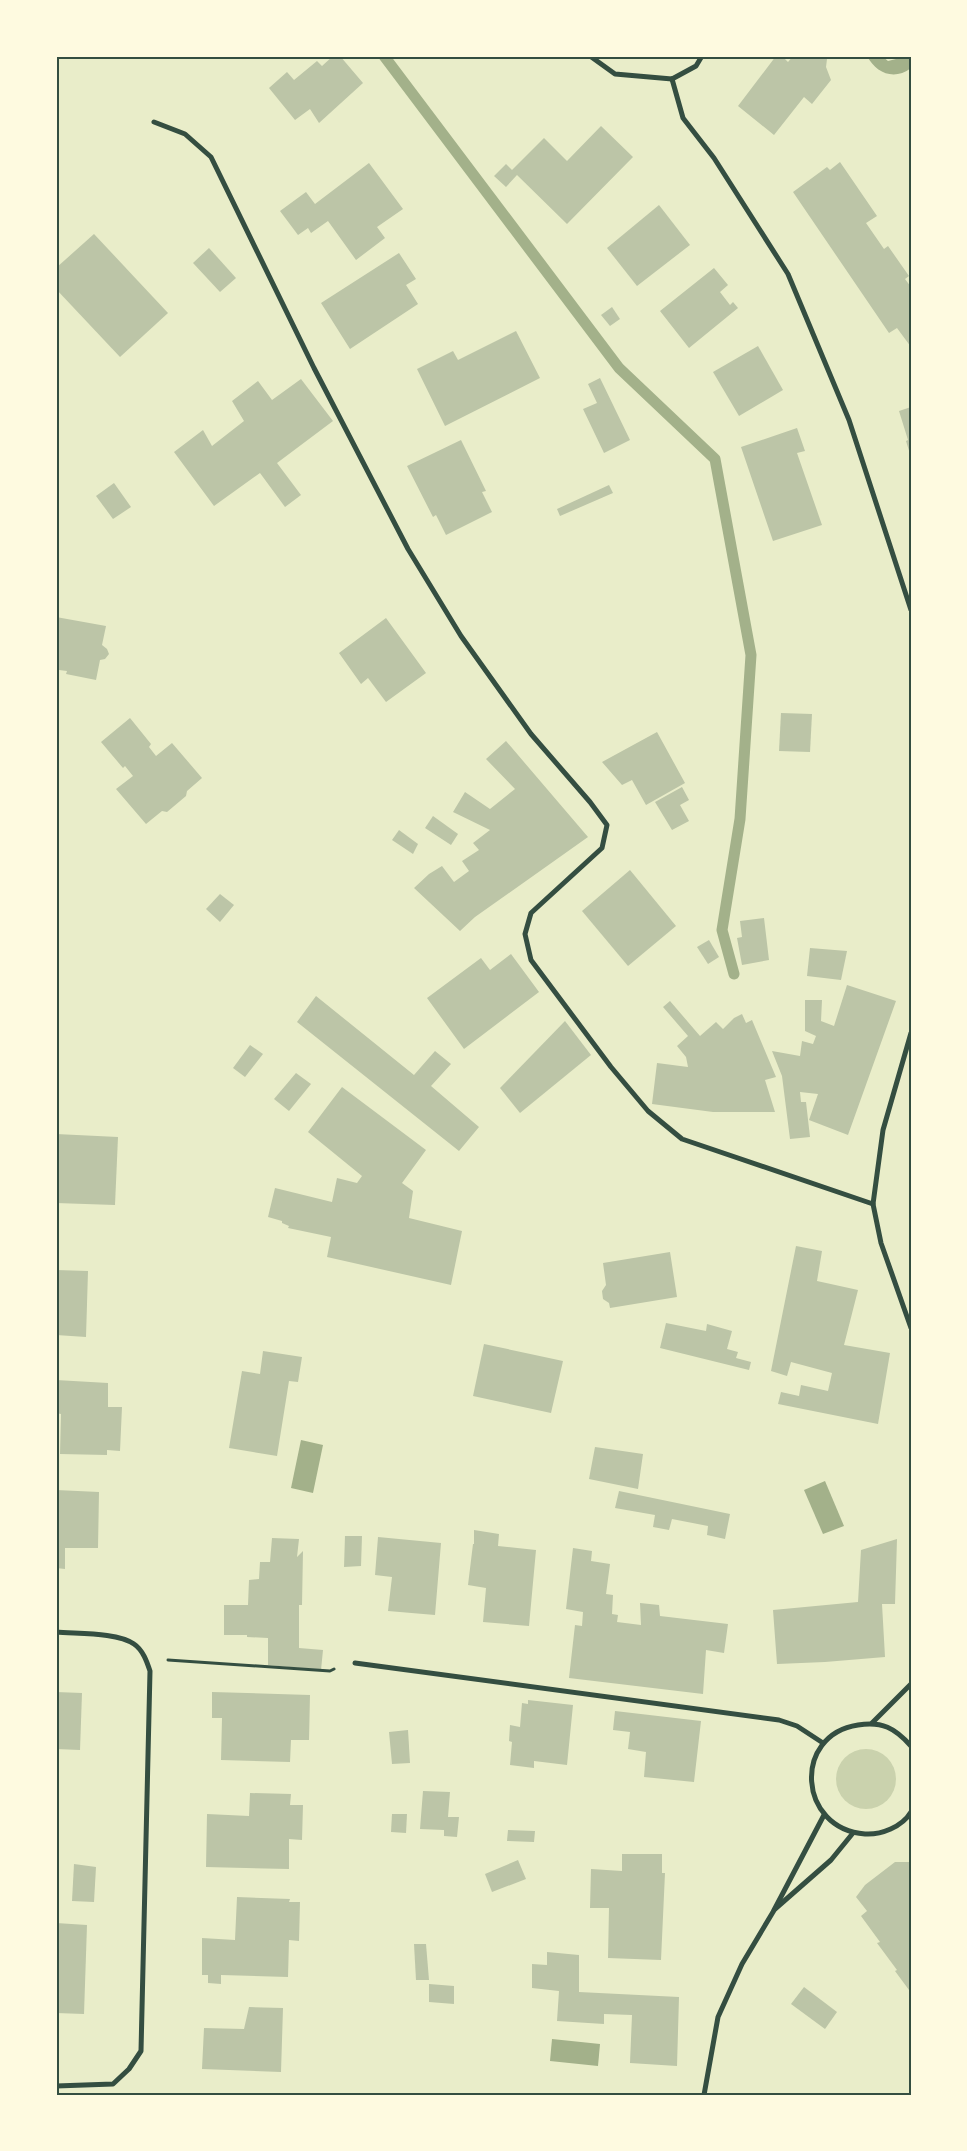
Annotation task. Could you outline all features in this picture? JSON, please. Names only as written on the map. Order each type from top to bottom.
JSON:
[{"type":"street","points":[[590,56],[615,74],[672,79],[696,66],[702,56]]},
{"type":"street","points":[[672,79],[683,118],[714,158],[788,274],[849,420],[911,610]]},
{"type":"street","points":[[154,122],[185,134],[211,157],[314,368],[408,549],[466,643],[532,734],[590,802],[607,825],[602,848],[531,913],[525,934],[531,960],[648,1111],[682,1139],[873,1204]]},
{"type":"street","points":[[911,1033],[883,1130],[873,1204],[881,1243],[911,1328]]},
{"type":"street","points":[[56,1632],[122,1638],[136,1645],[145,1658],[150,1671],[141,2051],[129,2070],[113,2084],[56,2086]]},
{"type":"street","points":[[355,1662],[779,1720],[797,1726],[823,1743]]},
{"type":"street","points":[[872,1723],[911,1684]]},
{"type":"street","points":[[910,1815],[893,1828],[874,1834],[853,1833],[837,1826],[824,1815],[814,1798],[810,1779],[814,1761],[823,1743],[845,1727],[872,1723],[898,1732],[911,1746]]},
{"type":"street","points":[[704,2095],[718,2017],[742,1964],[773,1912],[824,1815]]},
{"type":"street","points":[[773,1912],[831,1860],[853,1833]]},
{"type":"path","points":[[145,1658],[330,1671],[355,1662]]},
{"type":"shaded area","points":[[867,56],[882,56],[888,61],[908,56],[911,61],[911,68],[898,74],[886,73],[875,67]]},
{"type":"shaded area","points":[[301,1440],[323,1445],[313,1493],[291,1488]]},
{"type":"shaded area","points":[[825,1481],[844,1526],[823,1534],[804,1490]]},
{"type":"shaded area","points":[[860,1749],[872,1749],[883,1754],[891,1762],[896,1773],[894,1791],[883,1804],[872,1809],[860,1809],[849,1804],[841,1796],[836,1785],[836,1773],[841,1762],[849,1754]]},
{"type":"shaded area","points":[[552,2039],[600,2044],[598,2066],[550,2061]]},
{"type":"building","points":[[333,56],[340,56],[363,83],[319,123],[310,109],[295,120],[269,88],[287,72],[294,80],[317,61],[322,66]]},
{"type":"building","points":[[776,56],[782,56],[788,62],[793,56],[825,56],[827,59],[826,67],[831,80],[812,104],[804,97],[774,135],[738,106]]},
{"type":"building","points":[[601,126],[633,157],[567,224],[517,175],[506,187],[494,176],[506,164],[512,170],[544,138],[567,161]]},
{"type":"building","points":[[840,162],[877,216],[866,223],[884,249],[888,246],[909,276],[905,279],[911,287],[911,347],[897,328],[889,333],[793,192],[827,167],[830,170]]},
{"type":"building","points":[[369,163],[403,209],[377,227],[385,238],[356,260],[328,221],[311,233],[308,228],[298,235],[280,211],[306,192],[315,204]]},
{"type":"building","points":[[659,205],[690,245],[637,286],[607,248]]},
{"type":"building","points":[[94,234],[168,313],[120,357],[56,289],[56,268]]},
{"type":"building","points":[[209,248],[236,278],[220,292],[193,263]]},
{"type":"building","points":[[399,253],[416,279],[406,285],[418,304],[350,349],[321,303]]},
{"type":"building","points":[[714,268],[728,285],[720,292],[730,305],[733,302],[738,308],[689,348],[660,311]]},
{"type":"building","points":[[612,307],[620,319],[610,326],[601,315]]},
{"type":"building","points":[[516,331],[540,378],[445,426],[417,369],[453,351],[458,360]]},
{"type":"building","points":[[758,346],[783,390],[739,416],[713,372]]},
{"type":"building","points":[[600,378],[630,440],[604,453],[583,409],[597,403],[588,384]]},
{"type":"building","points":[[301,379],[333,421],[277,463],[301,495],[285,507],[260,473],[214,506],[174,452],[203,430],[212,446],[244,421],[232,401],[258,381],[272,400]]},
{"type":"building","points":[[911,407],[910,454],[906,441],[908,440],[899,411]]},
{"type":"building","points":[[797,428],[805,451],[797,453],[822,525],[773,541],[741,447]]},
{"type":"building","points":[[461,440],[486,491],[482,492],[492,512],[446,535],[436,515],[433,517],[407,466]]},
{"type":"building","points":[[114,483],[131,507],[113,519],[96,496]]},
{"type":"building","points":[[609,485],[613,493],[560,516],[557,509]]},
{"type":"building","points":[[56,617],[106,626],[102,645],[109,654],[105,659],[100,660],[96,680],[66,674],[67,671],[59,670],[56,665]]},
{"type":"building","points":[[386,618],[426,673],[386,702],[368,678],[361,684],[339,653]]},
{"type":"building","points":[[781,713],[812,714],[810,752],[779,751]]},
{"type":"building","points":[[130,718],[151,744],[149,747],[156,756],[172,743],[202,778],[187,791],[186,796],[167,812],[162,811],[146,824],[116,789],[133,776],[125,766],[123,768],[101,742]]},
{"type":"building","points":[[657,732],[685,783],[646,805],[632,780],[622,785],[602,762]]},
{"type":"building","points":[[506,741],[588,837],[475,917],[460,931],[414,888],[429,874],[442,866],[454,882],[469,871],[462,861],[479,850],[473,843],[490,830],[453,812],[465,792],[490,809],[515,789],[486,759]]},
{"type":"building","points":[[682,787],[689,800],[680,805],[689,821],[672,830],[655,802]]},
{"type":"building","points":[[433,816],[458,834],[451,845],[425,828]]},
{"type":"building","points":[[399,830],[418,844],[413,854],[392,840]]},
{"type":"building","points":[[630,870],[676,926],[628,966],[582,911]]},
{"type":"building","points":[[220,894],[234,905],[220,922],[206,909]]},
{"type":"building","points":[[764,918],[769,960],[742,965],[737,938],[742,937],[740,921]]},
{"type":"building","points":[[709,940],[719,957],[708,964],[697,947]]},
{"type":"building","points":[[810,948],[847,951],[841,980],[807,976]]},
{"type":"building","points":[[511,954],[539,992],[464,1049],[427,998],[481,958],[490,970]]},
{"type":"building","points":[[847,985],[896,1001],[848,1135],[809,1120],[818,1094],[800,1092],[801,1102],[806,1102],[810,1137],[790,1139],[782,1076],[772,1051],[800,1056],[802,1041],[813,1044],[816,1036],[805,1031],[805,1000],[822,1000],[821,1021],[834,1026]]},
{"type":"building","points":[[316,996],[414,1075],[435,1051],[451,1064],[431,1086],[479,1127],[459,1151],[297,1022]]},
{"type":"building","points":[[670,1001],[700,1036],[716,1022],[723,1029],[734,1018],[742,1014],[746,1023],[752,1020],[776,1077],[765,1080],[775,1112],[713,1112],[652,1104],[657,1063],[688,1067],[686,1057],[677,1046],[688,1036],[663,1007]]},
{"type":"building","points":[[565,1021],[591,1055],[520,1113],[500,1088]]},
{"type":"building","points":[[250,1045],[263,1054],[245,1077],[233,1068]]},
{"type":"building","points":[[296,1073],[311,1084],[289,1111],[274,1099]]},
{"type":"building","points":[[342,1087],[426,1150],[402,1183],[413,1191],[409,1218],[462,1231],[451,1285],[327,1257],[331,1237],[288,1228],[289,1226],[282,1223],[282,1221],[268,1217],[275,1188],[332,1202],[337,1178],[357,1183],[362,1176],[308,1132]]},
{"type":"building","points":[[56,1134],[118,1137],[115,1205],[56,1203]]},
{"type":"building","points":[[796,1246],[822,1251],[817,1281],[858,1290],[844,1345],[890,1353],[878,1424],[778,1404],[781,1392],[799,1396],[801,1385],[828,1391],[832,1373],[791,1362],[787,1376],[771,1371]]},
{"type":"building","points":[[670,1252],[677,1297],[610,1308],[609,1303],[603,1299],[602,1291],[606,1285],[603,1263]]},
{"type":"building","points":[[56,1270],[88,1271],[86,1337],[56,1335]]},
{"type":"building","points":[[666,1323],[706,1331],[707,1324],[732,1331],[727,1349],[738,1352],[736,1358],[751,1362],[749,1370],[660,1348]]},
{"type":"building","points":[[484,1344],[563,1361],[551,1413],[473,1396]]},
{"type":"building","points":[[263,1351],[302,1357],[298,1382],[289,1381],[277,1456],[229,1448],[242,1371],[260,1374]]},
{"type":"building","points":[[56,1380],[108,1383],[108,1407],[122,1407],[120,1451],[107,1450],[107,1455],[60,1454],[61,1414],[56,1413]]},
{"type":"building","points":[[595,1447],[643,1454],[638,1489],[589,1479]]},
{"type":"building","points":[[56,1490],[99,1492],[98,1548],[65,1548],[65,1569],[56,1568]]},
{"type":"building","points":[[619,1491],[730,1514],[725,1539],[707,1535],[708,1526],[672,1519],[669,1530],[653,1527],[655,1515],[615,1508]]},
{"type":"building","points":[[474,1530],[499,1534],[498,1546],[536,1550],[529,1626],[483,1622],[486,1588],[468,1585],[474,1544]]},
{"type":"building","points":[[345,1536],[362,1536],[361,1566],[344,1567]]},
{"type":"building","points":[[378,1537],[441,1543],[435,1615],[388,1611],[392,1577],[375,1575]]},
{"type":"building","points":[[272,1538],[299,1539],[297,1557],[303,1551],[302,1605],[299,1605],[299,1648],[323,1650],[321,1670],[268,1665],[268,1638],[247,1637],[247,1635],[224,1635],[224,1605],[248,1605],[249,1580],[259,1579],[260,1562],[270,1562]]},
{"type":"building","points":[[897,1539],[895,1604],[882,1604],[885,1657],[777,1664],[773,1610],[858,1602],[861,1550]]},
{"type":"building","points":[[573,1548],[592,1551],[591,1561],[610,1564],[606,1594],[613,1595],[612,1614],[618,1615],[617,1622],[641,1625],[640,1603],[659,1605],[660,1616],[728,1624],[724,1653],[706,1650],[703,1694],[569,1678],[575,1625],[582,1626],[583,1612],[566,1609]]},
{"type":"building","points":[[56,1692],[82,1693],[80,1750],[56,1749]]},
{"type":"building","points":[[212,1692],[310,1695],[309,1740],[291,1740],[290,1762],[221,1760],[222,1718],[212,1718]]},
{"type":"building","points":[[528,1700],[573,1705],[567,1765],[534,1761],[534,1768],[510,1765],[512,1742],[509,1741],[510,1725],[520,1727],[522,1703],[528,1704]]},
{"type":"building","points":[[615,1711],[701,1721],[694,1782],[644,1777],[646,1752],[628,1749],[630,1732],[613,1730]]},
{"type":"building","points":[[408,1730],[410,1763],[392,1764],[389,1732]]},
{"type":"building","points":[[423,1791],[450,1792],[448,1817],[459,1817],[457,1837],[444,1836],[444,1830],[420,1829]]},
{"type":"building","points":[[250,1793],[291,1794],[290,1805],[303,1805],[302,1840],[289,1839],[289,1869],[206,1867],[207,1814],[249,1816]]},
{"type":"building","points":[[392,1814],[407,1814],[406,1833],[391,1832]]},
{"type":"building","points":[[508,1830],[535,1831],[534,1842],[507,1841]]},
{"type":"building","points":[[622,1854],[662,1854],[662,1873],[665,1873],[661,1960],[608,1958],[609,1908],[590,1908],[591,1869],[622,1871]]},
{"type":"building","points":[[518,1860],[526,1879],[492,1892],[485,1874]]},
{"type":"building","points":[[895,1862],[909,1862],[911,1864],[911,1988],[909,1990],[877,1943],[880,1942],[861,1916],[867,1911],[856,1897],[865,1885]]},
{"type":"building","points":[[74,1864],[96,1867],[94,1902],[72,1901]]},
{"type":"building","points":[[237,1897],[290,1899],[289,1902],[300,1902],[299,1941],[289,1940],[288,1977],[221,1975],[221,1984],[208,1983],[208,1975],[202,1975],[202,1938],[235,1940]]},
{"type":"building","points":[[56,1923],[87,1925],[84,2014],[56,2013]]},
{"type":"building","points":[[414,1944],[426,1944],[429,1980],[416,1980]]},
{"type":"building","points":[[547,1952],[579,1955],[579,1992],[679,1997],[677,2066],[630,2063],[632,2015],[604,2014],[604,2024],[557,2021],[559,1991],[532,1988],[532,1964],[547,1965]]},
{"type":"building","points":[[429,1984],[454,1986],[454,2004],[429,2002]]},
{"type":"building","points":[[804,1987],[837,2012],[825,2029],[791,2004]]},
{"type":"building","points":[[249,2007],[283,2008],[281,2072],[202,2069],[204,2028],[244,2029]]},
{"type":"waterway","points":[[384,56],[619,368],[715,459],[751,655],[740,819],[722,930],[734,974]]}]
